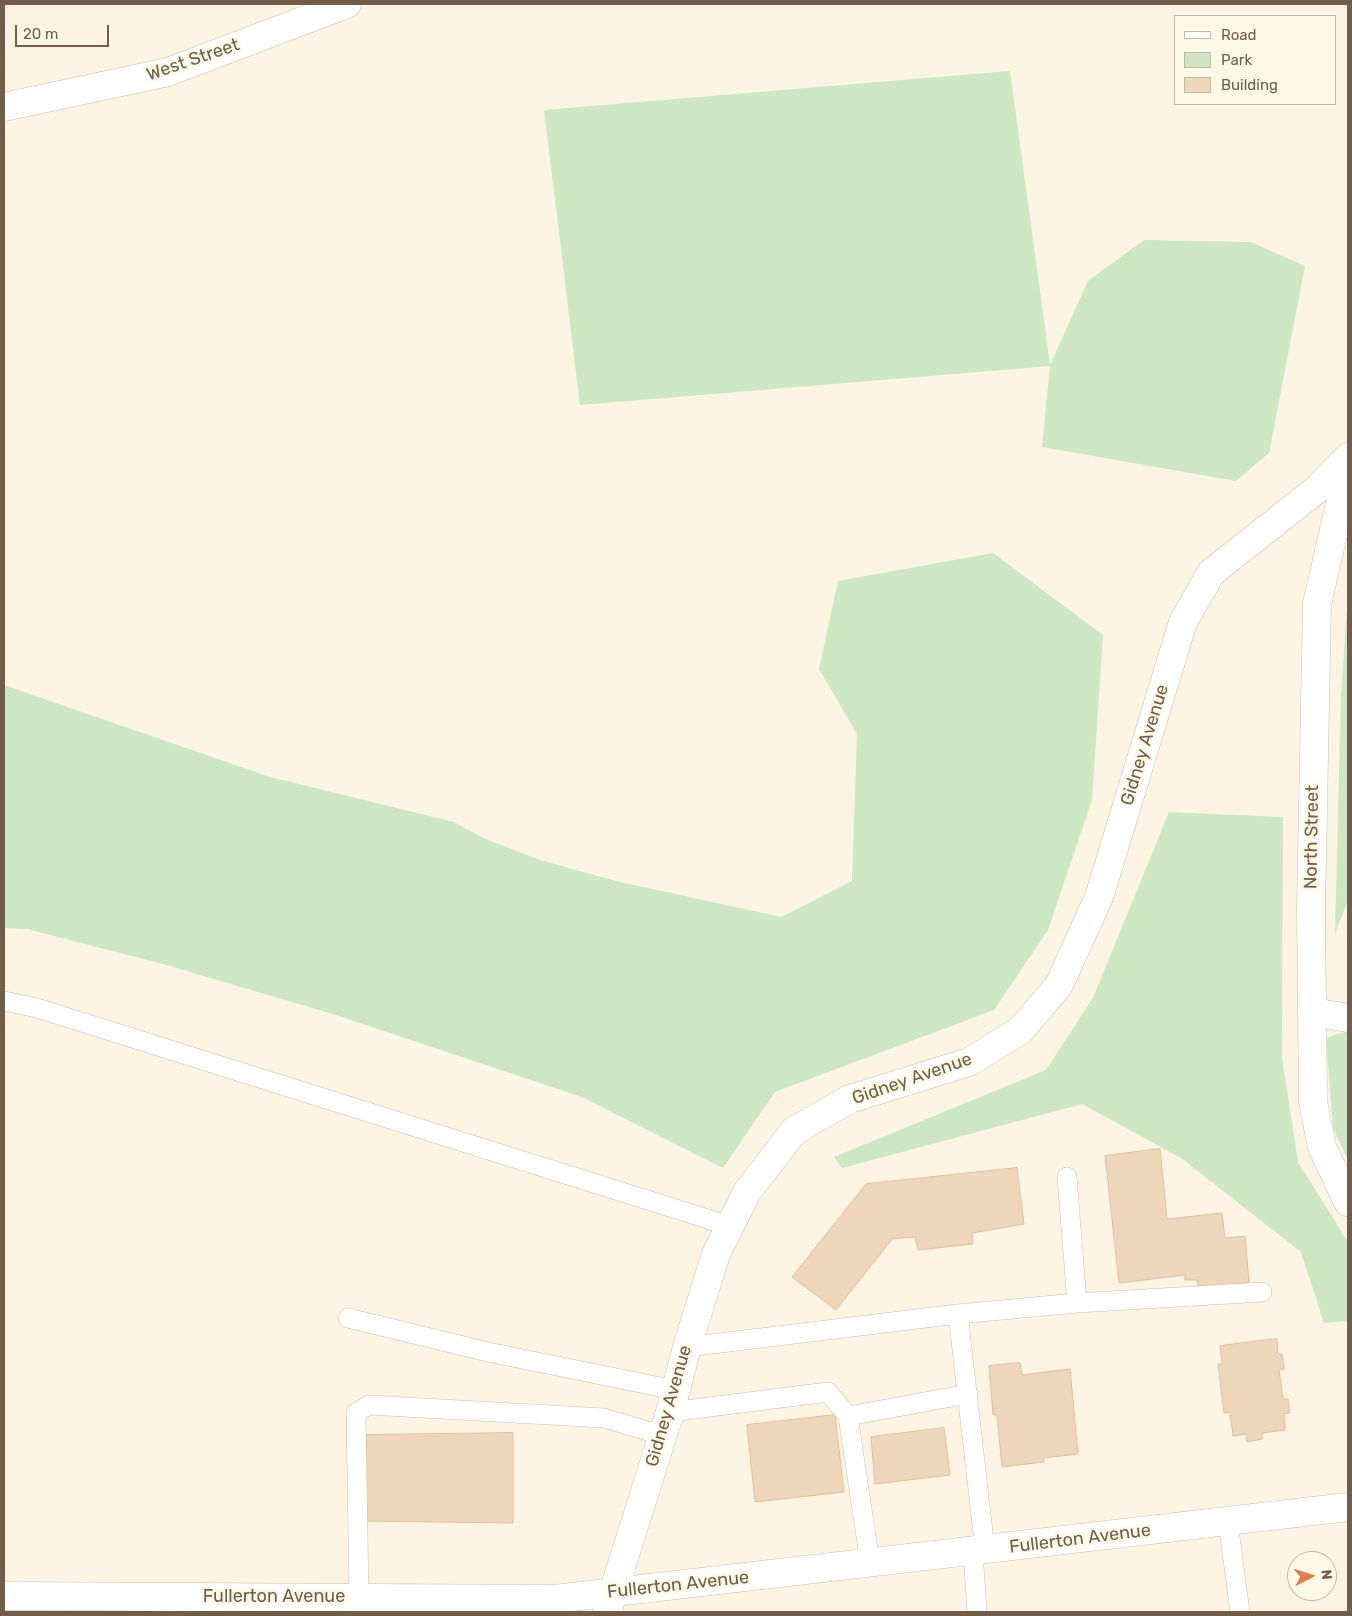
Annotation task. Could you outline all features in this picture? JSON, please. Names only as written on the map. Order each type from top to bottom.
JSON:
[{"type":"street","name":"West Street","points":[[4,107],[168,72],[347,4]]},
{"type":"street","name":"Gidney Avenue","points":[[611,1602],[669,1412],[686,1347],[716,1254],[746,1192],[794,1131],[850,1099],[969,1062],[1021,1030],[1059,985],[1099,898],[1183,622],[1211,573],[1316,490],[1348,457]]},
{"type":"street","name":"North Street","points":[[1348,469],[1316,604],[1311,910],[1313,1102],[1322,1147],[1348,1202]]},
{"type":"street","points":[[1313,1012],[1348,1018]]},
{"type":"street","name":"Fullerton Avenue","points":[[4,1596],[71,1604],[359,1597],[555,1599],[611,1602],[870,1563],[1348,1507]]},
{"type":"lane","points":[[4,1001],[38,1008],[730,1226]]},
{"type":"lane","points":[[1067,1177],[1077,1302]]},
{"type":"lane","points":[[686,1347],[958,1314],[1077,1302],[1262,1292]]},
{"type":"lane","points":[[958,1314],[968,1394],[979,1551],[977,1612]]},
{"type":"lane","points":[[348,1318],[488,1352],[669,1412]]},
{"type":"lane","points":[[359,1597],[356,1413],[369,1405],[604,1418],[669,1412],[828,1392],[848,1416],[870,1563]]},
{"type":"lane","points":[[848,1416],[968,1394]]},
{"type":"lane","points":[[1228,1522],[1240,1612]]},
{"type":"green space","points":[[1010,71],[1050,365],[1088,281],[1144,240],[1251,242],[1305,266],[1269,453],[1236,481],[1042,447],[1050,366],[580,405],[544,110]]},
{"type":"green space","points":[[993,553],[1103,635],[1092,800],[1048,930],[994,1010],[775,1092],[723,1168],[582,1097],[336,1015],[163,964],[27,929],[4,928],[4,685],[270,777],[454,822],[483,838],[540,860],[616,881],[781,917],[852,881],[857,734],[819,669],[838,581]]},
{"type":"green space","points":[[1348,593],[1348,900],[1335,934],[1341,696]]},
{"type":"green space","points":[[1169,812],[1283,817],[1282,1057],[1298,1162],[1348,1242],[1348,1321],[1324,1323],[1301,1252],[1181,1158],[1082,1104],[842,1168],[834,1157],[1046,1070],[1093,998]]},
{"type":"green space","points":[[1348,1031],[1348,1160],[1333,1128],[1326,1038]]},
{"type":"building","points":[[1160,1149],[1167,1219],[1222,1213],[1225,1238],[1245,1236],[1249,1282],[1199,1289],[1197,1280],[1185,1280],[1185,1275],[1119,1283],[1105,1156]]},
{"type":"building","points":[[1017,1168],[1024,1224],[972,1233],[973,1244],[918,1250],[915,1237],[892,1239],[836,1310],[792,1277],[866,1184]]},
{"type":"building","points":[[1277,1339],[1278,1354],[1282,1354],[1284,1369],[1279,1370],[1283,1399],[1288,1399],[1290,1413],[1284,1414],[1285,1430],[1262,1433],[1262,1439],[1247,1442],[1246,1434],[1233,1436],[1230,1412],[1224,1413],[1218,1364],[1222,1364],[1220,1346]]},
{"type":"building","points":[[1020,1363],[1022,1375],[1070,1369],[1078,1454],[1043,1458],[1044,1462],[1002,1467],[997,1415],[993,1415],[989,1366]]},
{"type":"building","points":[[835,1415],[844,1492],[755,1502],[747,1425]]},
{"type":"building","points":[[944,1428],[950,1475],[875,1484],[871,1437]]},
{"type":"building","points":[[513,1433],[513,1523],[366,1521],[366,1435]]}]
